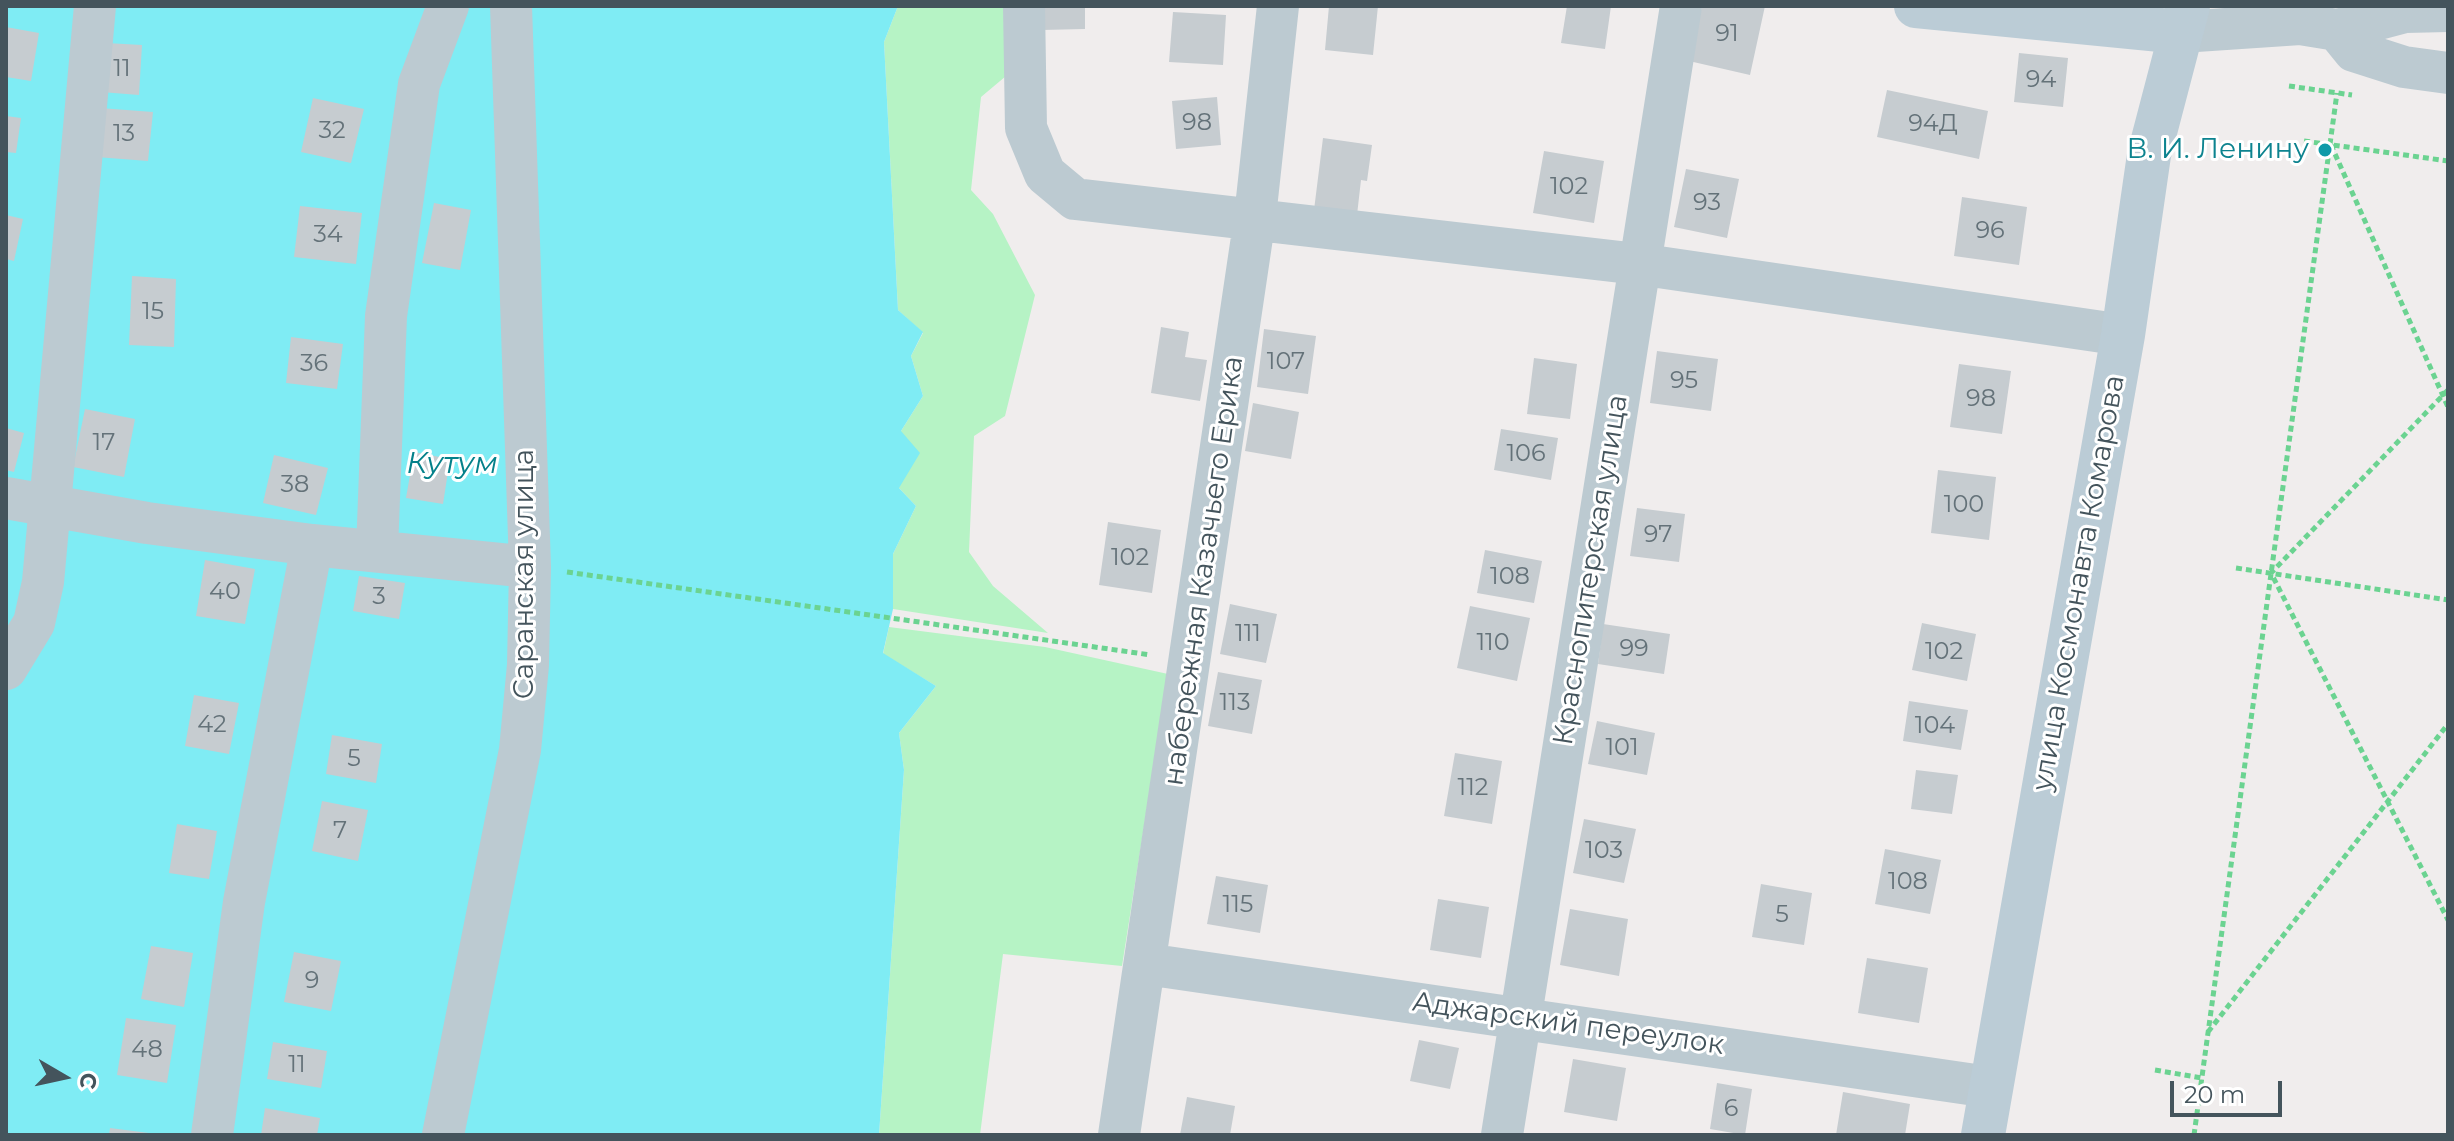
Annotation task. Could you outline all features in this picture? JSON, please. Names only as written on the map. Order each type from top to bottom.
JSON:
[{"type":"main road","points":[[1916,6],[2184,19]]},
{"type":"main road","name":"улица Космонавта Комарова","points":[[1983,1135],[2123,335],[2149,155],[2184,19]]},
{"type":"street","points":[[6,669],[34,623],[43,582],[95,6]]},
{"type":"street","points":[[377,550],[386,316],[419,84],[448,6]]},
{"type":"street","name":"Саранская улица","points":[[443,1135],[520,750],[528,665],[530,567],[511,6]]},
{"type":"street","points":[[1024,6],[1026,128],[1045,174],[1075,199],[1255,217],[1638,264],[2123,335]]},
{"type":"street","name":"набережная Казачьего Ерика","points":[[1119,1135],[1255,217],[1278,6]]},
{"type":"street","name":"Краснопитерская улица","points":[[1502,1135],[1681,6]]},
{"type":"street","points":[[2184,19],[2300,24],[2337,30],[2405,12],[2448,11]]},
{"type":"street","points":[[2337,30],[2354,51],[2404,67],[2448,73]]},
{"type":"street","points":[[6,498],[312,545],[530,567]]},
{"type":"street","points":[[212,1135],[244,902],[312,545]]},
{"type":"street","name":"Аджарский переулок","points":[[1146,964],[1521,1016],[1989,1087]]},
{"type":"path","points":[[2194,1135],[2337,93]]},
{"type":"path","points":[[2304,141],[2448,161]]},
{"type":"path","points":[[2330,145],[2448,407]]},
{"type":"path","points":[[2271,573],[2448,390]]},
{"type":"path","points":[[2236,568],[2448,600]]},
{"type":"path","points":[[2271,573],[2448,920]]},
{"type":"path","points":[[614,579],[1162,656]]},
{"type":"path","points":[[2208,1033],[2448,724]]},
{"type":"path","points":[[2155,1070],[2202,1078]]},
{"type":"green space","points":[[898,6],[1011,6],[1012,71],[981,97],[971,190],[993,214],[1035,295],[1005,416],[974,436],[969,552],[993,586],[1048,633],[893,609],[893,554],[916,506],[899,488],[901,431],[923,396],[911,356],[923,333],[898,310],[884,42]]},
{"type":"green space","points":[[889,627],[1045,647],[1168,674],[1122,966],[1003,954],[980,1135],[879,1135],[904,770],[899,733],[936,686],[883,654]]},
{"type":"water","name":"Кутум","points":[[6,6],[898,6],[884,42],[898,310],[923,332],[911,356],[923,396],[901,431],[920,453],[899,488],[916,506],[893,554],[893,609],[883,653],[936,686],[899,733],[904,770],[879,1135],[6,1135]]},
{"type":"building","points":[[1041,6],[1085,6],[1085,29],[1042,30]]},
{"type":"building","points":[[1329,6],[1378,6],[1373,55],[1325,50]]},
{"type":"building","points":[[1567,6],[1611,6],[1605,49],[1561,43]]},
{"type":"building","points":[[1702,6],[1765,6],[1750,75],[1689,61]]},
{"type":"building","points":[[1173,12],[1226,15],[1223,65],[1169,62]]},
{"type":"building","points":[[6,27],[39,33],[31,81],[6,77]]},
{"type":"building","points":[[106,43],[142,45],[139,95],[101,92]]},
{"type":"building","points":[[2019,53],[2068,58],[2063,107],[2014,102]]},
{"type":"building","points":[[1887,90],[1988,111],[1979,159],[1877,137]]},
{"type":"building","points":[[1217,97],[1221,145],[1176,149],[1172,101]]},
{"type":"building","points":[[313,98],[364,109],[351,163],[301,152]]},
{"type":"building","points":[[100,108],[153,112],[148,161],[96,157]]},
{"type":"building","points":[[6,116],[21,118],[16,153],[6,152]]},
{"type":"building","points":[[1323,138],[1372,145],[1367,181],[1361,180],[1357,215],[1314,210]]},
{"type":"building","points":[[1544,151],[1604,161],[1594,223],[1533,213]]},
{"type":"building","points":[[1686,169],[1739,179],[1727,238],[1674,227]]},
{"type":"building","points":[[1962,197],[2027,207],[2019,265],[1954,256]]},
{"type":"building","points":[[434,203],[471,210],[460,270],[422,263]]},
{"type":"building","points":[[300,206],[362,213],[356,264],[294,257]]},
{"type":"building","points":[[6,215],[23,219],[14,261],[6,259]]},
{"type":"building","points":[[132,276],[176,279],[174,347],[129,345]]},
{"type":"building","points":[[1161,327],[1189,332],[1185,357],[1207,360],[1200,401],[1151,393]]},
{"type":"building","points":[[1264,329],[1316,336],[1308,394],[1257,387]]},
{"type":"building","points":[[291,337],[343,344],[337,389],[286,383]]},
{"type":"building","points":[[1657,351],[1718,359],[1711,411],[1650,403]]},
{"type":"building","points":[[1534,358],[1577,364],[1570,419],[1527,414]]},
{"type":"building","points":[[1959,364],[2011,371],[2002,434],[1950,427]]},
{"type":"building","points":[[1253,403],[1299,412],[1291,459],[1245,451]]},
{"type":"building","points":[[85,409],[135,419],[124,477],[73,467]]},
{"type":"building","points":[[6,428],[24,433],[14,472],[6,470]]},
{"type":"building","points":[[1501,429],[1558,438],[1551,480],[1494,470]]},
{"type":"building","points":[[414,452],[450,459],[443,504],[406,498]]},
{"type":"building","points":[[274,455],[328,468],[316,515],[263,503]]},
{"type":"building","points":[[1938,470],[1996,477],[1989,540],[1931,533]]},
{"type":"building","points":[[1637,508],[1685,514],[1679,562],[1630,556]]},
{"type":"building","points":[[1108,522],[1161,530],[1152,593],[1099,585]]},
{"type":"building","points":[[1485,550],[1542,561],[1534,603],[1477,593]]},
{"type":"building","points":[[205,560],[255,569],[245,624],[196,616]]},
{"type":"building","points":[[359,576],[405,583],[399,619],[353,611]]},
{"type":"building","points":[[1230,604],[1277,614],[1266,663],[1220,654]]},
{"type":"building","points":[[1470,606],[1530,618],[1517,681],[1457,668]]},
{"type":"building","points":[[1922,623],[1976,634],[1967,681],[1912,670]]},
{"type":"building","points":[[1603,624],[1670,634],[1664,674],[1598,664]]},
{"type":"building","points":[[1218,672],[1262,680],[1252,734],[1208,726]]},
{"type":"building","points":[[194,695],[239,703],[229,754],[185,746]]},
{"type":"building","points":[[1909,701],[1968,710],[1961,750],[1903,741]]},
{"type":"building","points":[[1597,721],[1655,733],[1647,775],[1588,764]]},
{"type":"building","points":[[332,735],[382,744],[376,783],[326,774]]},
{"type":"building","points":[[1455,753],[1502,761],[1492,824],[1444,816]]},
{"type":"building","points":[[1916,770],[1958,775],[1952,814],[1911,809]]},
{"type":"building","points":[[322,801],[368,810],[358,861],[312,851]]},
{"type":"building","points":[[1584,819],[1636,829],[1624,883],[1573,873]]},
{"type":"building","points":[[177,824],[217,831],[209,879],[169,873]]},
{"type":"building","points":[[1885,849],[1941,860],[1930,914],[1875,904]]},
{"type":"building","points":[[1216,876],[1268,885],[1260,933],[1207,924]]},
{"type":"building","points":[[1761,884],[1812,893],[1804,945],[1752,937]]},
{"type":"building","points":[[1438,899],[1489,907],[1481,958],[1430,950]]},
{"type":"building","points":[[1570,909],[1628,919],[1619,976],[1560,965]]},
{"type":"building","points":[[151,946],[193,953],[184,1007],[141,999]]},
{"type":"building","points":[[294,952],[341,961],[331,1011],[284,1002]]},
{"type":"building","points":[[1867,958],[1928,968],[1919,1023],[1858,1013]]},
{"type":"building","points":[[126,1018],[176,1025],[167,1083],[117,1075]]},
{"type":"building","points":[[1419,1040],[1459,1048],[1450,1089],[1410,1081]]},
{"type":"building","points":[[273,1042],[327,1051],[321,1088],[267,1079]]},
{"type":"building","points":[[1573,1059],[1626,1068],[1617,1121],[1564,1112]]},
{"type":"building","points":[[1717,1083],[1752,1089],[1745,1135],[1710,1129]]},
{"type":"building","points":[[1843,1092],[1910,1104],[1905,1135],[1836,1135]]},
{"type":"building","points":[[1187,1097],[1235,1106],[1230,1135],[1180,1135]]},
{"type":"building","points":[[265,1108],[320,1118],[317,1135],[261,1135]]},
{"type":"building","points":[[110,1128],[149,1133],[149,1135],[109,1135]]},
{"type":"place","name":"В. И. Ленину","points":[[2325,150]]}]
